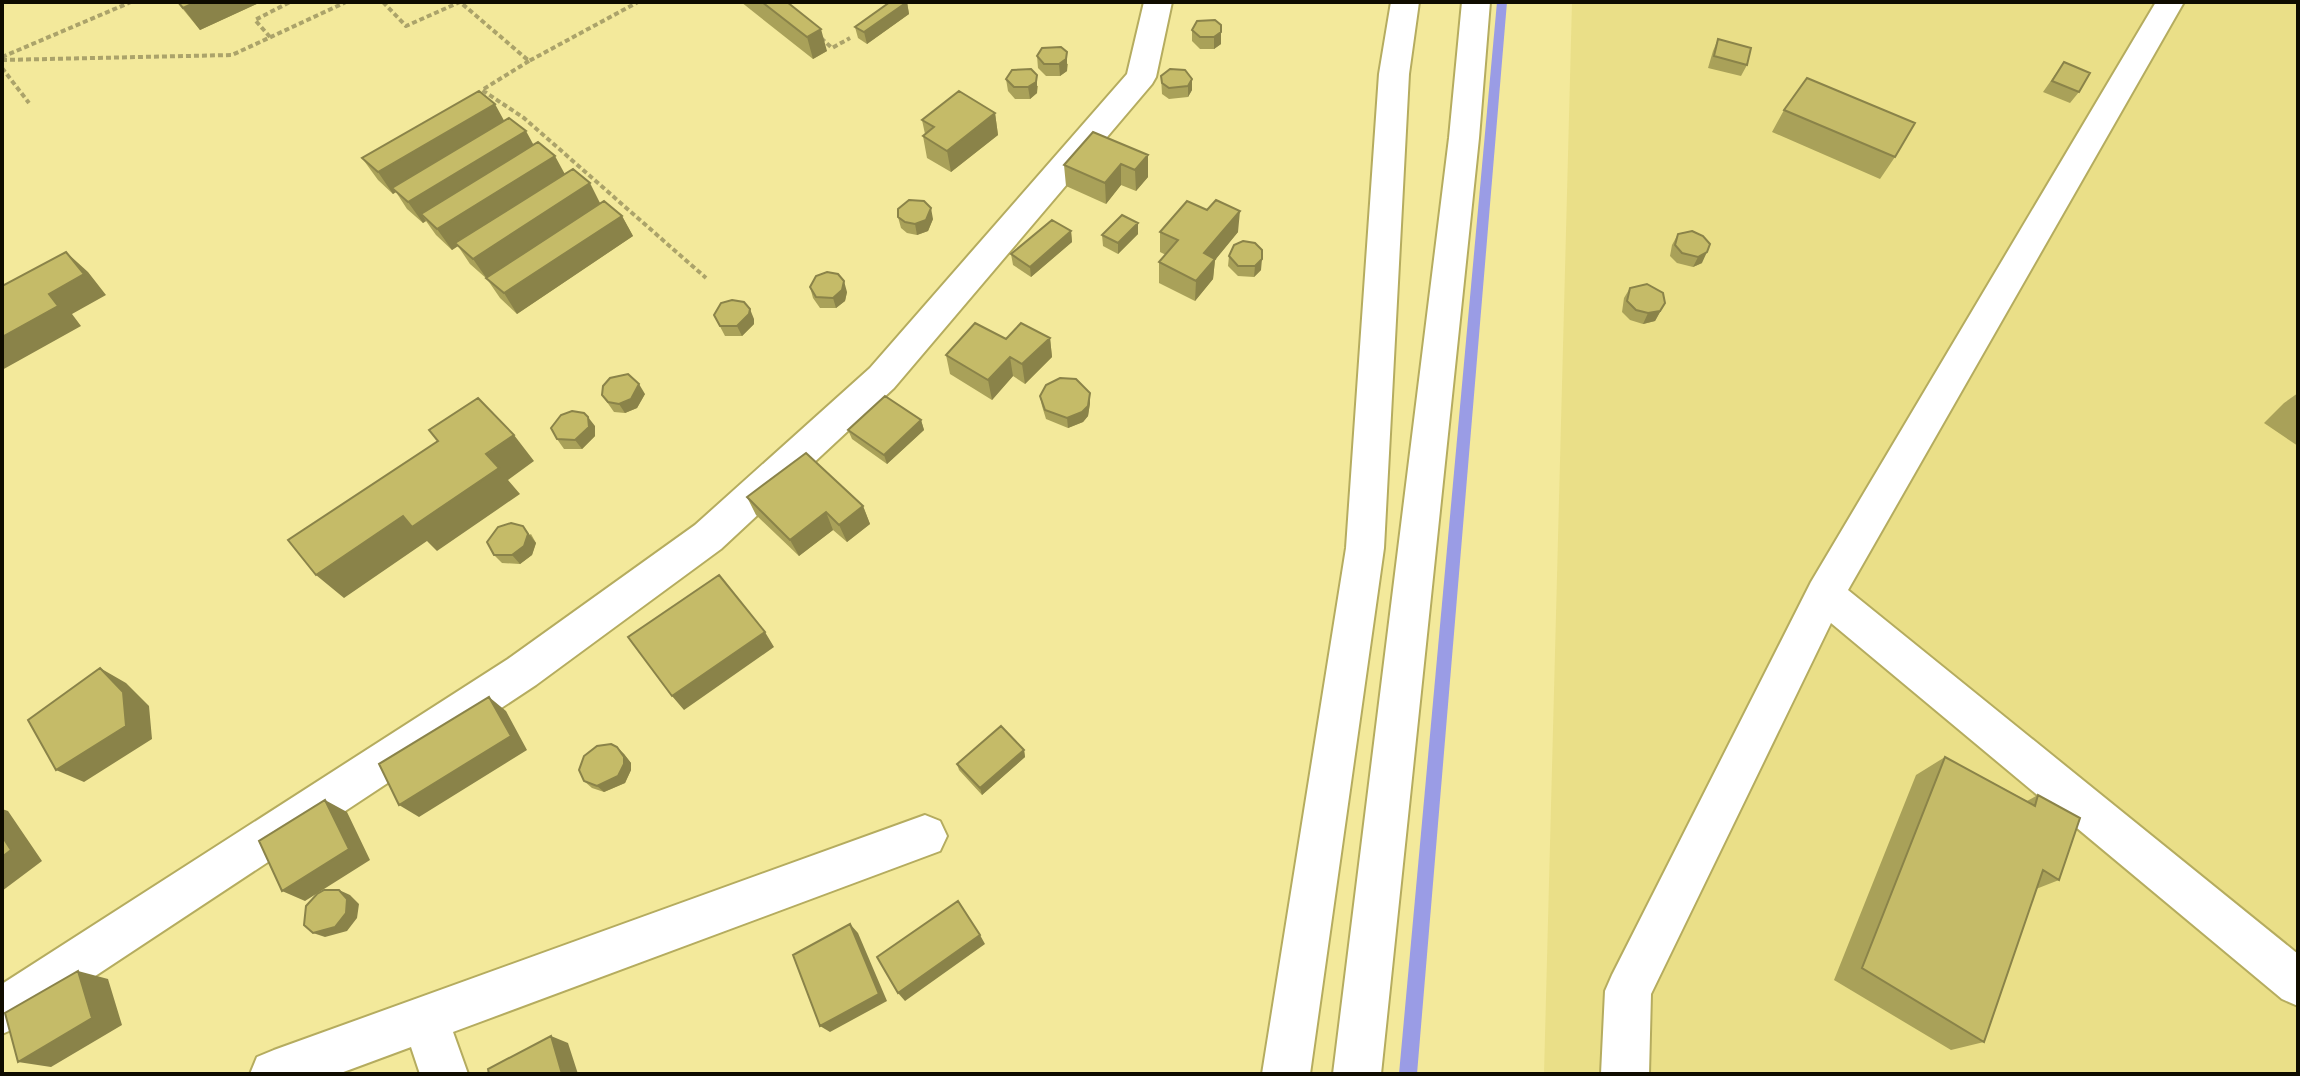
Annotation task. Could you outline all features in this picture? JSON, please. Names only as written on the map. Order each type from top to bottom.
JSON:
[{"type":"street","points":[[2,1011],[522,672],[708,537],[882,378],[1141,77],[1158,2]]},
{"type":"street","points":[[1286,1074],[1365,548],[1394,74],[1405,2]]},
{"type":"street","points":[[1357,1074],[1464,138],[1476,2]]},
{"type":"street","points":[[1625,1074],[1628,991],[1825,594],[2170,2]]},
{"type":"street","points":[[1825,594],[2298,983]]},
{"type":"street","points":[[274,1074],[925,836]]},
{"type":"street","points":[[425,1018],[444,1074]]},
{"type":"path","points":[[2,58],[131,2]]},
{"type":"path","points":[[270,37],[255,20],[290,2]]},
{"type":"path","points":[[2,58],[232,55],[346,2]]},
{"type":"path","points":[[383,2],[406,26],[460,2],[529,61]]},
{"type":"path","points":[[638,2],[482,90],[524,118],[706,278]]},
{"type":"path","points":[[810,30],[832,48],[850,38]]},
{"type":"path","points":[[2,68],[29,103]]},
{"type":"shaded area","points":[[1572,2],[2298,2],[2298,1074],[1544,1074]]},
{"type":"building","points":[[178,2],[196,2],[183,8]]},
{"type":"building","points":[[762,2],[787,2],[821,29],[807,37]]},
{"type":"building","points":[[890,2],[907,2],[864,32],[855,27]]},
{"type":"building","points":[[1215,20],[1221,25],[1221,32],[1214,37],[1200,37],[1192,30],[1197,21]]},
{"type":"building","points":[[1718,39],[1751,48],[1747,65],[1714,56]]},
{"type":"building","points":[[1061,47],[1067,52],[1066,59],[1059,64],[1044,64],[1037,56],[1042,48]]},
{"type":"building","points":[[2064,62],[2090,73],[2079,92],[2052,81]]},
{"type":"building","points":[[1031,69],[1037,75],[1036,82],[1028,87],[1014,87],[1006,79],[1012,70]]},
{"type":"building","points":[[1170,69],[1185,70],[1192,79],[1188,86],[1169,88],[1162,83],[1161,76]]},
{"type":"building","points":[[1807,78],[1915,123],[1895,157],[1784,110]]},
{"type":"building","points":[[479,91],[495,104],[378,172],[362,158]]},
{"type":"building","points":[[959,91],[995,113],[947,151],[923,136],[934,127],[922,120]]},
{"type":"building","points":[[509,118],[526,131],[408,202],[392,188]]},
{"type":"building","points":[[1093,132],[1148,155],[1135,170],[1121,164],[1105,183],[1064,165]]},
{"type":"building","points":[[538,142],[555,156],[437,229],[421,214]]},
{"type":"building","points":[[573,169],[590,183],[473,259],[455,243]]},
{"type":"building","points":[[909,200],[924,201],[931,208],[926,220],[915,224],[898,217],[898,209]]},
{"type":"building","points":[[1216,200],[1240,211],[1204,253],[1215,259],[1196,281],[1159,262],[1178,240],[1160,232],[1187,201],[1207,210]]},
{"type":"building","points":[[604,201],[622,216],[504,293],[486,278]]},
{"type":"building","points":[[1122,215],[1138,223],[1118,243],[1102,235]]},
{"type":"building","points":[[1052,220],[1071,231],[1030,267],[1011,254]]},
{"type":"building","points":[[1692,231],[1710,244],[1707,252],[1698,257],[1682,253],[1675,245],[1678,234]]},
{"type":"building","points":[[1243,241],[1255,243],[1262,250],[1262,259],[1255,266],[1238,266],[1229,256],[1234,245]]},
{"type":"building","points":[[66,252],[84,274],[49,294],[58,306],[2,337],[2,286]]},
{"type":"building","points":[[827,272],[838,274],[844,281],[842,290],[833,298],[816,297],[810,287],[816,276]]},
{"type":"building","points":[[1647,284],[1663,293],[1665,303],[1660,311],[1648,313],[1636,310],[1627,301],[1630,288]]},
{"type":"building","points":[[732,300],[744,302],[750,309],[749,314],[737,326],[720,326],[714,315],[721,303]]},
{"type":"building","points":[[975,323],[1006,339],[1021,323],[1050,338],[1022,364],[1010,357],[988,380],[946,355]]},
{"type":"building","points":[[628,374],[639,384],[631,399],[619,404],[608,402],[602,395],[603,386],[610,378]]},
{"type":"building","points":[[1060,378],[1076,379],[1090,393],[1088,406],[1067,418],[1045,410],[1040,396],[1046,385]]},
{"type":"building","points":[[885,396],[921,420],[884,455],[848,430]]},
{"type":"building","points":[[478,398],[514,435],[486,454],[499,468],[412,527],[403,516],[316,575],[288,540],[438,441],[429,430]]},
{"type":"building","points":[[572,411],[584,413],[588,417],[589,427],[575,440],[557,439],[551,428],[561,415]]},
{"type":"building","points":[[806,453],[863,506],[839,525],[826,512],[790,540],[747,497]]},
{"type":"building","points":[[511,523],[523,526],[528,534],[524,546],[512,555],[494,555],[487,542],[498,527]]},
{"type":"building","points":[[719,575],[765,632],[672,696],[628,637]]},
{"type":"building","points":[[100,668],[123,692],[126,726],[56,770],[28,720]]},
{"type":"building","points":[[489,697],[511,736],[399,805],[379,764]]},
{"type":"building","points":[[1001,726],[1024,750],[980,788],[957,764]]},
{"type":"building","points":[[611,744],[624,757],[618,776],[597,786],[584,781],[579,770],[584,756],[597,746]]},
{"type":"building","points":[[1945,757],[2035,806],[2038,795],[2080,818],[2059,880],[2043,870],[1984,1042],[1862,968]]},
{"type":"building","points":[[325,800],[349,849],[282,891],[259,841]]},
{"type":"building","points":[[2,836],[11,850],[2,857]]},
{"type":"building","points":[[324,890],[339,890],[347,899],[346,913],[335,927],[313,933],[304,925],[306,906]]},
{"type":"building","points":[[958,901],[980,935],[898,993],[877,957]]},
{"type":"building","points":[[850,924],[879,994],[820,1026],[793,955]]},
{"type":"building","points":[[78,971],[92,1018],[18,1062],[5,1013]]},
{"type":"building","points":[[551,1036],[562,1074],[489,1074],[488,1069]]},
{"type":"waterway","points":[[1408,1074],[1502,2]]}]
